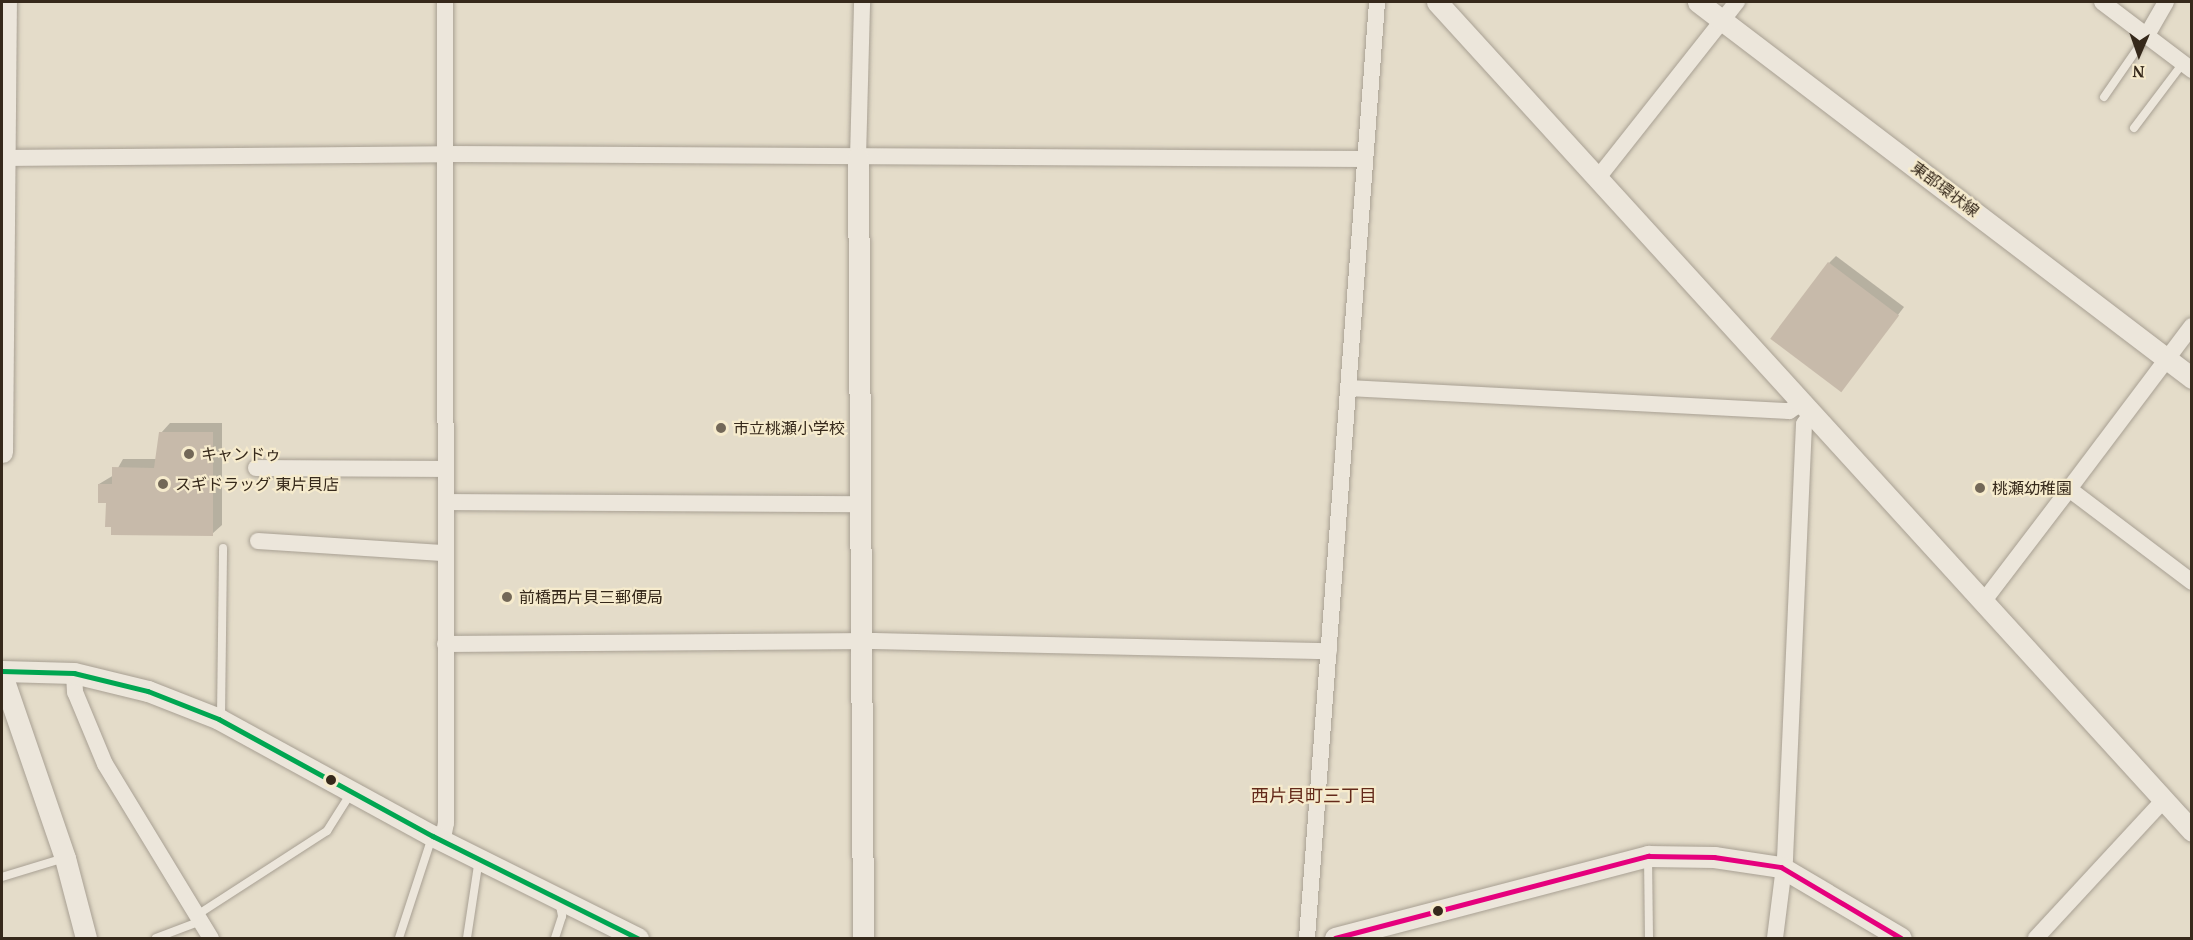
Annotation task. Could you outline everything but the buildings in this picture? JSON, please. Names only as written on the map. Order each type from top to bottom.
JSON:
[{"type":"street","points":[[2,452],[6,2]]},
{"type":"street","points":[[432,836],[444,833],[446,824],[446,2]]},
{"type":"street","points":[[862,2],[858,158],[857,645],[863,939]]},
{"type":"street","points":[[1307,939],[1377,2]]},
{"type":"street","points":[[1437,2],[2192,831]]},
{"type":"street","name":"東部環状線","points":[[1698,2],[2192,378]]},
{"type":"street","points":[[1597,179],[1737,2]]},
{"type":"street","points":[[2102,2],[2187,66]]},
{"type":"street","points":[[2147,35],[2166,2]]},
{"type":"street","points":[[4,158],[445,154],[1364,159]]},
{"type":"street","points":[[1983,602],[2192,326]]},
{"type":"street","points":[[1348,388],[1789,411],[1807,408]]},
{"type":"street","points":[[1775,939],[1781,867],[1804,424],[1807,408]]},
{"type":"street","points":[[256,468],[446,469]]},
{"type":"street","points":[[2069,489],[2192,582]]},
{"type":"street","points":[[446,502],[857,504]]},
{"type":"street","points":[[258,541],[446,553]]},
{"type":"street","points":[[445,644],[857,645],[874,641],[1329,651]]},
{"type":"street","points":[[2,671],[74,673],[148,691],[219,719],[352,789],[432,836],[479,857],[638,939]]},
{"type":"street","points":[[74,673],[75,692],[105,764],[211,939]]},
{"type":"street","points":[[2,675],[65,858],[86,939]]},
{"type":"street","points":[[2036,939],[2164,800]]},
{"type":"street","points":[[1335,939],[1648,856],[1781,867],[1901,939]]},
{"type":"lane","points":[[2104,97],[2147,35]]},
{"type":"lane","points":[[2134,128],[2187,66]]},
{"type":"lane","points":[[219,719],[224,701],[223,548]]},
{"type":"lane","points":[[156,939],[199,918],[327,831],[352,789]]},
{"type":"lane","points":[[399,939],[432,836]]},
{"type":"lane","points":[[1648,856],[1649,939]]},
{"type":"lane","points":[[466,939],[479,857]]},
{"type":"lane","points":[[2,877],[65,858]]},
{"type":"lane","points":[[555,939],[562,916],[559,898]]},
{"type":"transit line","points":[[2,671],[74,673],[148,691],[219,719],[433,836],[638,938]]},
{"type":"transit line","points":[[1335,938],[1648,856],[1714,857],[1781,867],[1901,938]]},
{"type":"place","name":"市立桃瀬小学校","points":[[721,428]]},
{"type":"place","name":"キャンドゥ","points":[[189,454]]},
{"type":"place","name":"スギドラッグ 東片貝店","points":[[163,484]]},
{"type":"place","name":"桃瀬幼稚園","points":[[1980,488]]},
{"type":"place","name":"前橋西片貝三郵便局","points":[[507,597]]},
{"type":"district","name":"西片貝町三丁目","points":[[1314,795]]}]
